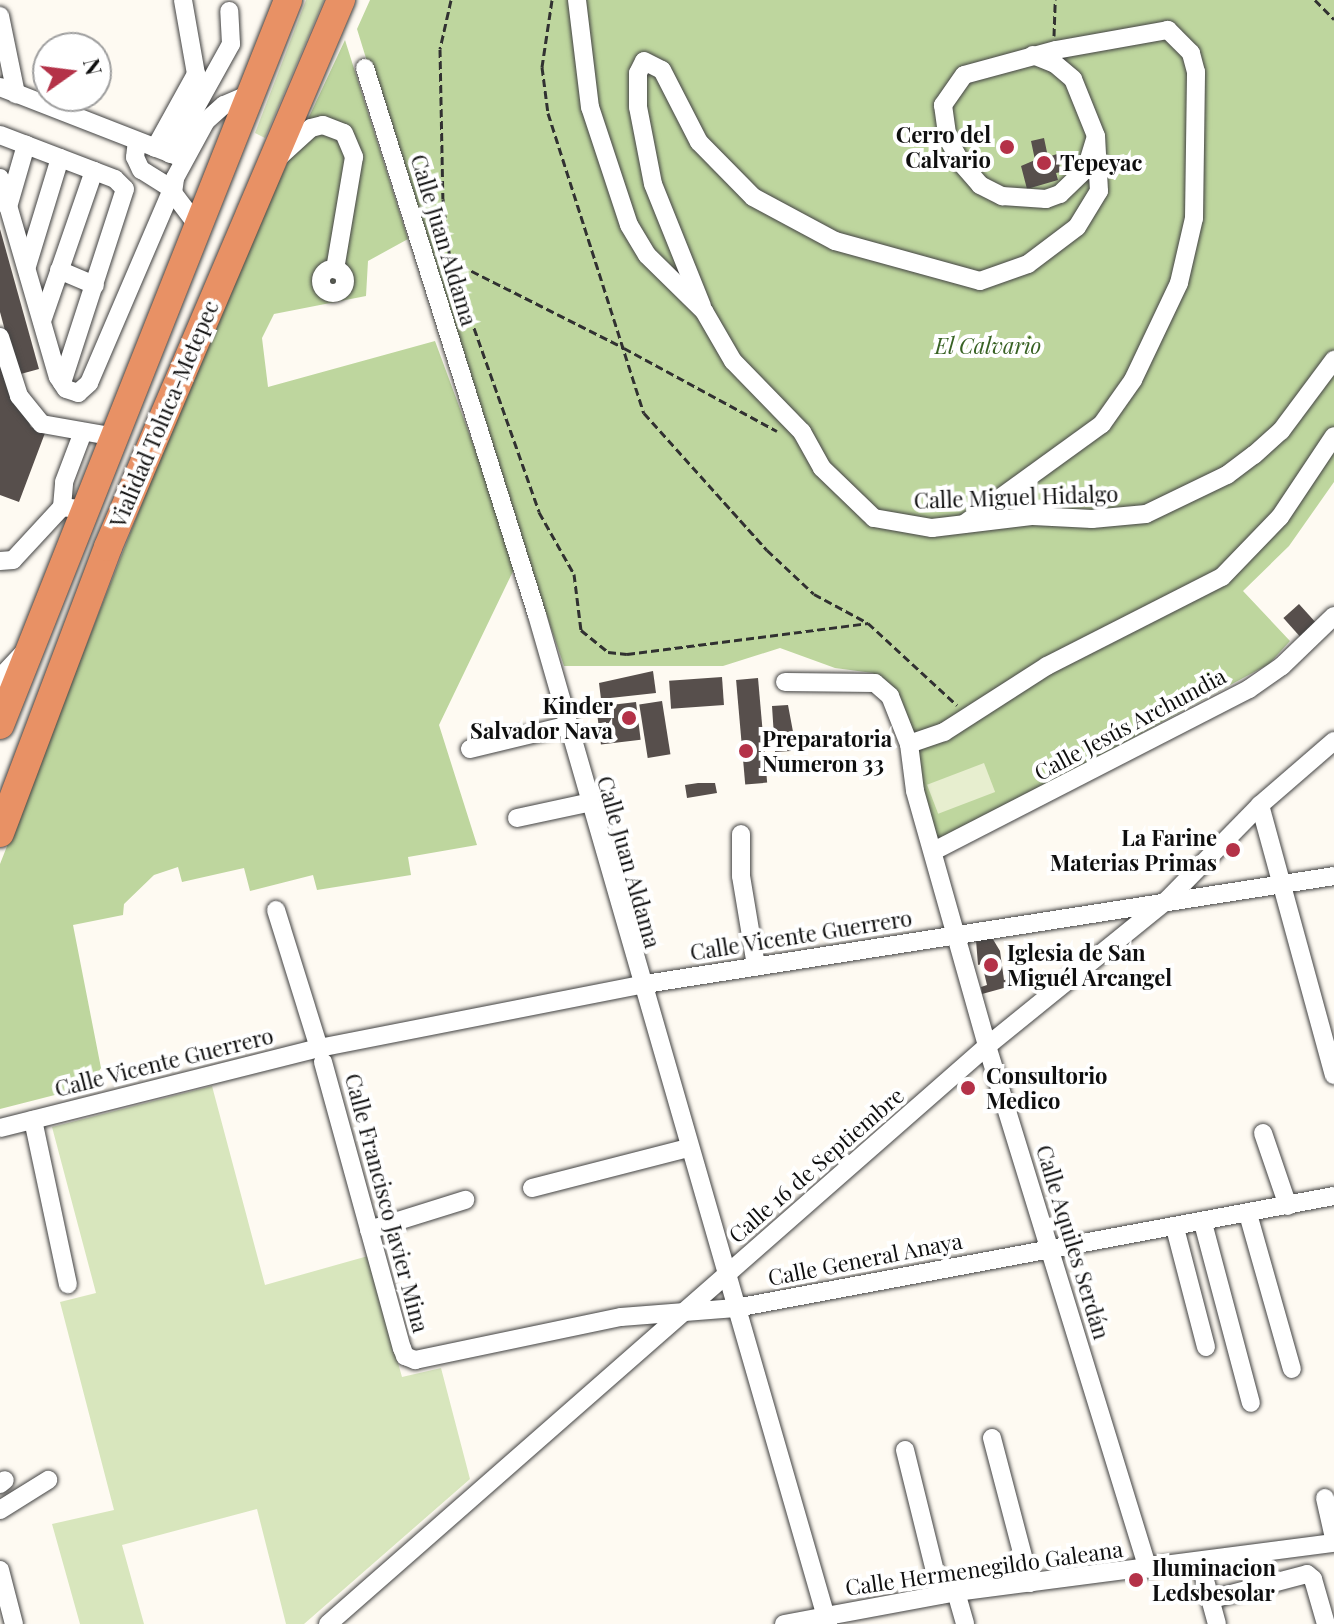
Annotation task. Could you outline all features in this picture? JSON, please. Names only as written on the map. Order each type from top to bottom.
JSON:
[{"type":"highway","name":"Vialidad Toluca-Metepec","points":[[0,725],[32,645],[74,509],[115,437],[288,0]]},
{"type":"highway","name":"Vialidad Toluca-Metepec","points":[[0,833],[108,547],[341,0]]},
{"type":"street","points":[[183,0],[196,74],[161,150],[172,189],[198,226]]},
{"type":"street","name":"Calle Miguel Hidalgo","points":[[577,0],[590,107],[619,203],[647,255],[704,311],[733,361],[802,432],[829,476],[874,518],[900,526],[958,527],[1033,516],[1118,518],[1171,504],[1227,475],[1275,437],[1334,360]]},
{"type":"street","points":[[161,150],[231,44],[230,4]]},
{"type":"street","points":[[0,16],[8,91],[161,150]]},
{"type":"street","points":[[958,527],[1102,424],[1133,380],[1179,283],[1194,218],[1196,72],[1178,36],[1168,30],[1033,55],[964,75],[954,84],[943,105],[948,139],[962,164],[980,185],[1002,196],[1046,199],[1076,183],[1096,136]]},
{"type":"street","points":[[704,311],[653,184],[638,107],[638,73],[644,61],[662,70],[699,142],[753,197],[835,241],[980,281],[1028,264],[1088,216],[1099,191],[1096,136],[1073,79],[1055,64],[1033,55]]},
{"type":"street","name":"Calle Juan Aldama","points":[[365,68],[537,615],[565,726],[639,985],[827,1620]]},
{"type":"street","points":[[172,189],[141,170],[135,157],[161,150],[206,121],[224,105],[250,94]]},
{"type":"street","points":[[273,159],[311,128],[323,125],[344,133],[354,157],[335,269]]},
{"type":"street","points":[[0,135],[122,182],[125,189],[62,383]]},
{"type":"street","points":[[8,207],[26,145]]},
{"type":"street","points":[[26,268],[60,158]]},
{"type":"street","points":[[42,321],[94,171]]},
{"type":"street","points":[[0,178],[62,383],[78,393],[89,383],[172,189]]},
{"type":"street","points":[[59,270],[95,285]]},
{"type":"street","points":[[83,320],[114,325]]},
{"type":"street","points":[[0,337],[28,410],[52,428],[115,437]]},
{"type":"street","points":[[0,561],[13,560],[74,509],[64,482],[83,432]]},
{"type":"street","points":[[909,744],[944,732],[1047,666],[1222,577],[1280,517],[1334,436]]},
{"type":"street","name":"Calle Jesús Archundia","points":[[934,851],[1249,689],[1282,666],[1334,616]]},
{"type":"street","points":[[0,678],[32,645]]},
{"type":"street","name":"Calle Aquiles Serdán","points":[[785,682],[875,683],[890,696],[909,744],[911,773],[987,1046],[1148,1569]]},
{"type":"street","points":[[470,749],[565,726]]},
{"type":"street","name":"Calle 16 de Septiembre","points":[[328,1624],[687,1313],[987,1046],[1167,900],[1260,805],[1334,741]]},
{"type":"street","points":[[517,818],[587,803]]},
{"type":"street","points":[[1260,805],[1334,1075]]},
{"type":"street","points":[[741,834],[741,876],[756,966]]},
{"type":"street","name":"Calle Vicente Guerrero","points":[[0,1128],[639,985],[1334,876]]},
{"type":"street","name":"Calle Francisco Javier Mina","points":[[276,910],[321,1055],[405,1356]]},
{"type":"street","points":[[33,1120],[68,1284]]},
{"type":"street","points":[[1263,1133],[1288,1206]]},
{"type":"street","points":[[532,1188],[688,1148]]},
{"type":"street","name":"Calle General Anaya","points":[[405,1356],[438,1358],[621,1317],[736,1308],[1051,1248],[1203,1223],[1334,1196]]},
{"type":"street","points":[[369,1230],[465,1200]]},
{"type":"street","points":[[1248,1214],[1292,1369]]},
{"type":"street","points":[[1203,1223],[1251,1403]]},
{"type":"street","points":[[1175,1228],[1206,1347]]},
{"type":"street","points":[[992,1438],[1030,1583]]},
{"type":"street","points":[[905,1450],[948,1594],[965,1624]]},
{"type":"street","points":[[0,1510],[48,1480]]},
{"type":"street","points":[[1325,1498],[1334,1540]]},
{"type":"street","name":"Calle Hermenegildo Galeana","points":[[784,1624],[827,1620],[948,1594],[1200,1562],[1334,1540]]},
{"type":"street","points":[[1200,1562],[1217,1624]]},
{"type":"street","points":[[0,1570],[14,1624]]},
{"type":"street","points":[[1212,1599],[1307,1574],[1313,1579],[1326,1624]]},
{"type":"path","points":[[451,0],[440,49],[443,199],[450,260],[539,512],[574,574],[581,630],[590,642],[627,654],[868,623]]},
{"type":"path","points":[[552,0],[542,67],[548,113],[562,171],[644,413],[658,433],[814,594],[868,623],[969,716]]},
{"type":"path","points":[[1055,0],[1056,50]]},
{"type":"path","points":[[1315,0],[1334,19]]},
{"type":"path","points":[[427,264],[450,260],[624,348],[813,450]]},
{"type":"green space","points":[[306,0],[324,0],[265,138],[255,133]]},
{"type":"green space","name":"El Calvario","points":[[370,0],[1334,0],[1334,482],[1289,546],[1243,591],[1290,641],[1269,664],[937,844],[887,683],[873,673],[835,668],[780,648],[723,666],[564,666],[451,334],[357,29]]},
{"type":"green space","points":[[345,40],[408,239],[368,261],[366,296],[274,314],[262,338],[268,387],[435,341],[517,563],[439,725],[477,845],[408,857],[411,875],[317,890],[313,875],[250,891],[244,868],[182,882],[178,867],[154,875],[124,904],[123,915],[73,925],[101,1068],[90,1086],[0,1109],[0,864],[217,313]]},
{"type":"green space","points":[[984,763],[995,792],[938,814],[927,785]]},
{"type":"green space","points":[[212,1086],[265,1285],[368,1256],[402,1377],[441,1368],[470,1479],[304,1624],[286,1624],[257,1509],[122,1545],[144,1624],[80,1624],[52,1524],[114,1510],[60,1302],[96,1293],[52,1127]]},
{"type":"building","name":"Tepeyac","points":[[1044,138],[1048,157],[1057,154],[1061,172],[1056,173],[1058,180],[1027,189],[1021,166],[1035,160],[1031,141]]},
{"type":"building","points":[[0,229],[39,369],[17,375],[0,312]]},
{"type":"building","points":[[0,361],[31,427],[45,433],[19,502],[0,495]]},
{"type":"building","points":[[1299,604],[1316,623],[1300,637],[1283,618]]},
{"type":"building","points":[[653,671],[656,693],[601,699],[599,683]]},
{"type":"building","points":[[722,677],[724,705],[671,709],[669,681]]},
{"type":"building","points":[[758,678],[767,783],[745,785],[736,680]]},
{"type":"building","points":[[662,701],[670,754],[648,758],[639,705]]},
{"type":"building","points":[[636,702],[641,740],[601,745],[596,707]]},
{"type":"building","points":[[788,705],[794,737],[790,737],[791,751],[775,752],[772,706]]},
{"type":"building","points":[[715,783],[717,793],[687,798],[685,785]]},
{"type":"building","name":"Iglesia de San Miguél Arcangel","points":[[991,936],[1000,951],[1004,980],[1010,979],[1011,986],[982,994],[981,987],[987,985],[982,964],[978,965],[976,940]]},
{"type":"place","name":"Cerro del Calvario","points":[[1007,147]]},
{"type":"place","name":"Tepeyac","points":[[1044,163]]},
{"type":"place","name":"Kinder Salvador Nava","points":[[629,718]]},
{"type":"place","name":"Preparatoria Numeron 33","points":[[746,751]]},
{"type":"place","name":"La Farine Materias Primas","points":[[1233,850]]},
{"type":"place","name":"Iglesia de San Miguél Arcangel","points":[[991,965]]},
{"type":"place","name":"Consultorio Medico","points":[[968,1088]]},
{"type":"place","name":"Iluminacion Ledsbesolar","points":[[1136,1580]]}]
